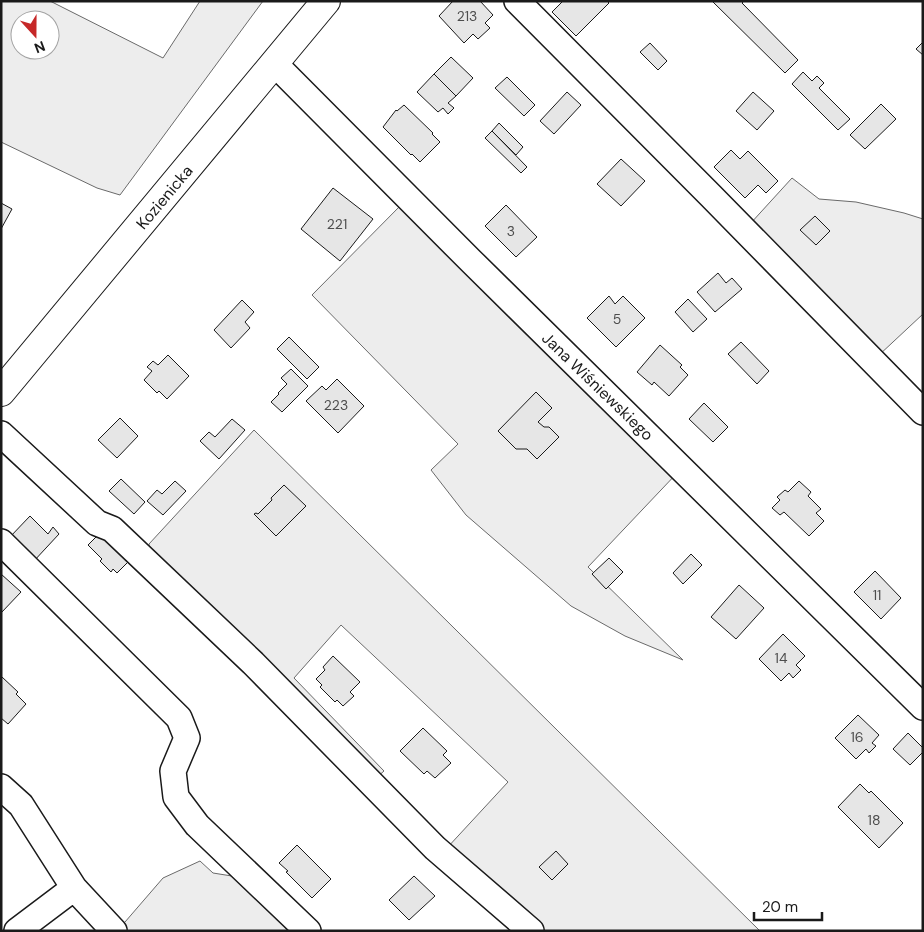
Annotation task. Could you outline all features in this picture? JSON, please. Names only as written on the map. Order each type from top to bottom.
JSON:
[{"type":"main road","name":"Kozienicka","points":[[1,392],[326,1]]},
{"type":"street","points":[[516,1],[923,412]]},
{"type":"street","name":"Jana Wiśniewskiego","points":[[274,63],[471,261],[923,707]]},
{"type":"street","points":[[1,434],[97,523],[112,529],[253,663],[435,848],[531,931]]},
{"type":"street","points":[[1,542],[178,718],[187,738],[173,771],[176,797],[197,825],[308,931]]},
{"type":"street","points":[[1,787],[21,805],[74,888],[114,931]]},
{"type":"street","points":[[17,931],[74,888]]},
{"type":"shaded area","points":[[1,1],[50,1],[163,58],[200,1],[263,1],[120,195],[97,188],[1,142]]},
{"type":"shaded area","points":[[792,178],[819,199],[856,202],[923,219],[923,314],[878,356],[750,224]]},
{"type":"shaded area","points":[[403,203],[679,471],[588,567],[683,660],[625,636],[571,606],[466,515],[431,470],[458,444],[312,295]]},
{"type":"shaded area","points":[[254,430],[760,931],[540,931],[446,849],[508,782],[341,625],[294,678],[384,771],[376,778],[149,557],[149,544]]},
{"type":"shaded area","points":[[200,861],[213,873],[238,877],[257,892],[288,931],[114,931],[125,922],[163,878]]},
{"type":"building","points":[[453,1],[480,1],[493,15],[485,23],[490,28],[478,39],[473,34],[464,43],[439,16]]},
{"type":"building","points":[[563,1],[607,1],[609,3],[576,36],[552,12]]},
{"type":"building","points":[[712,1],[744,1],[742,3],[798,60],[785,73]]},
{"type":"building","points":[[923,42],[923,55],[916,49]]},
{"type":"building","points":[[650,43],[667,61],[658,70],[640,52]]},
{"type":"building","points":[[451,57],[473,78],[456,96],[434,74]]},
{"type":"building","points":[[803,72],[812,81],[817,76],[824,83],[819,88],[850,119],[838,130],[792,84]]},
{"type":"building","points":[[434,74],[456,96],[448,103],[454,108],[448,114],[443,108],[438,112],[417,92]]},
{"type":"building","points":[[507,77],[535,105],[524,116],[495,88]]},
{"type":"building","points":[[567,92],[581,105],[554,134],[540,121]]},
{"type":"building","points":[[753,92],[774,111],[757,130],[736,111]]},
{"type":"building","points":[[881,104],[896,119],[865,149],[850,135]]},
{"type":"building","points":[[404,105],[440,142],[420,162],[383,127],[396,110]]},
{"type":"building","points":[[499,123],[523,147],[516,155],[492,131]]},
{"type":"building","points":[[492,131],[527,167],[521,173],[485,138]]},
{"type":"building","points":[[731,150],[740,159],[748,151],[778,181],[766,193],[758,185],[745,198],[714,167]]},
{"type":"building","points":[[621,159],[645,181],[621,206],[597,184]]},
{"type":"building","points":[[333,188],[373,219],[340,261],[301,229]]},
{"type":"building","points":[[1,203],[12,209],[1,229]]},
{"type":"building","points":[[506,205],[537,237],[516,257],[485,226]]},
{"type":"building","points":[[815,216],[830,231],[816,245],[800,230]]},
{"type":"building","points":[[718,273],[726,283],[732,278],[742,289],[715,312],[697,292]]},
{"type":"building","points":[[609,296],[615,304],[623,296],[645,318],[616,347],[587,318]]},
{"type":"building","points":[[688,299],[707,319],[693,332],[675,312]]},
{"type":"building","points":[[242,300],[254,312],[245,322],[250,328],[231,348],[214,330]]},
{"type":"building","points":[[289,337],[319,367],[307,379],[277,349]]},
{"type":"building","points":[[741,342],[769,371],[757,384],[728,354]]},
{"type":"building","points":[[660,345],[682,365],[680,367],[688,375],[669,396],[654,382],[652,385],[637,372]]},
{"type":"building","points":[[168,355],[189,376],[167,399],[159,391],[157,393],[144,380],[152,371],[147,367],[153,361],[158,365]]},
{"type":"building","points":[[291,369],[308,386],[282,412],[271,402],[287,384],[281,378]]},
{"type":"building","points":[[337,379],[364,406],[338,433],[306,401],[322,386],[326,390]]},
{"type":"building","points":[[536,392],[552,408],[538,422],[544,427],[549,427],[559,437],[537,459],[527,449],[516,449],[498,431]]},
{"type":"building","points":[[704,403],[728,427],[713,442],[689,419]]},
{"type":"building","points":[[120,418],[138,436],[117,458],[98,440]]},
{"type":"building","points":[[232,419],[245,430],[219,459],[200,441],[209,432],[215,437]]},
{"type":"building","points":[[121,479],[145,502],[134,514],[109,491]]},
{"type":"building","points":[[175,481],[186,491],[163,515],[147,501],[157,490],[162,494]]},
{"type":"building","points":[[799,481],[811,492],[808,496],[821,509],[816,513],[824,521],[809,536],[784,512],[780,515],[772,508],[780,500],[777,497],[785,490],[788,492]]},
{"type":"building","points":[[284,485],[306,506],[276,536],[254,514],[258,514]]},
{"type":"building","points":[[30,516],[48,534],[53,527],[59,534],[33,562],[9,538]]},
{"type":"building","points":[[99,534],[128,562],[117,573],[113,569],[111,572],[100,561],[102,559],[88,545]]},
{"type":"building","points":[[691,554],[702,565],[683,584],[673,573]]},
{"type":"building","points":[[609,558],[623,572],[606,589],[592,574]]},
{"type":"building","points":[[875,571],[901,598],[881,619],[854,592]]},
{"type":"building","points":[[1,574],[21,592],[1,613]]},
{"type":"building","points":[[739,585],[764,608],[736,639],[711,617]]},
{"type":"building","points":[[783,634],[805,656],[796,665],[801,670],[793,678],[789,673],[781,681],[759,659]]},
{"type":"building","points":[[333,656],[360,682],[350,692],[354,696],[343,706],[337,700],[335,702],[320,687],[322,685],[316,679],[325,670],[323,667]]},
{"type":"building","points":[[2,677],[18,692],[16,694],[26,704],[8,724],[1,718]]},
{"type":"building","points":[[858,715],[879,735],[872,743],[876,746],[869,753],[866,749],[856,759],[835,738]]},
{"type":"building","points":[[423,728],[447,751],[443,755],[451,763],[435,778],[427,771],[424,774],[400,751]]},
{"type":"building","points":[[908,733],[923,748],[923,752],[910,765],[893,749]]},
{"type":"building","points":[[860,784],[869,793],[871,791],[903,823],[879,848],[838,807]]},
{"type":"building","points":[[297,845],[331,879],[312,898],[279,863]]},
{"type":"building","points":[[556,851],[568,864],[552,880],[539,867]]},
{"type":"building","points":[[414,876],[435,896],[409,920],[389,900]]}]
